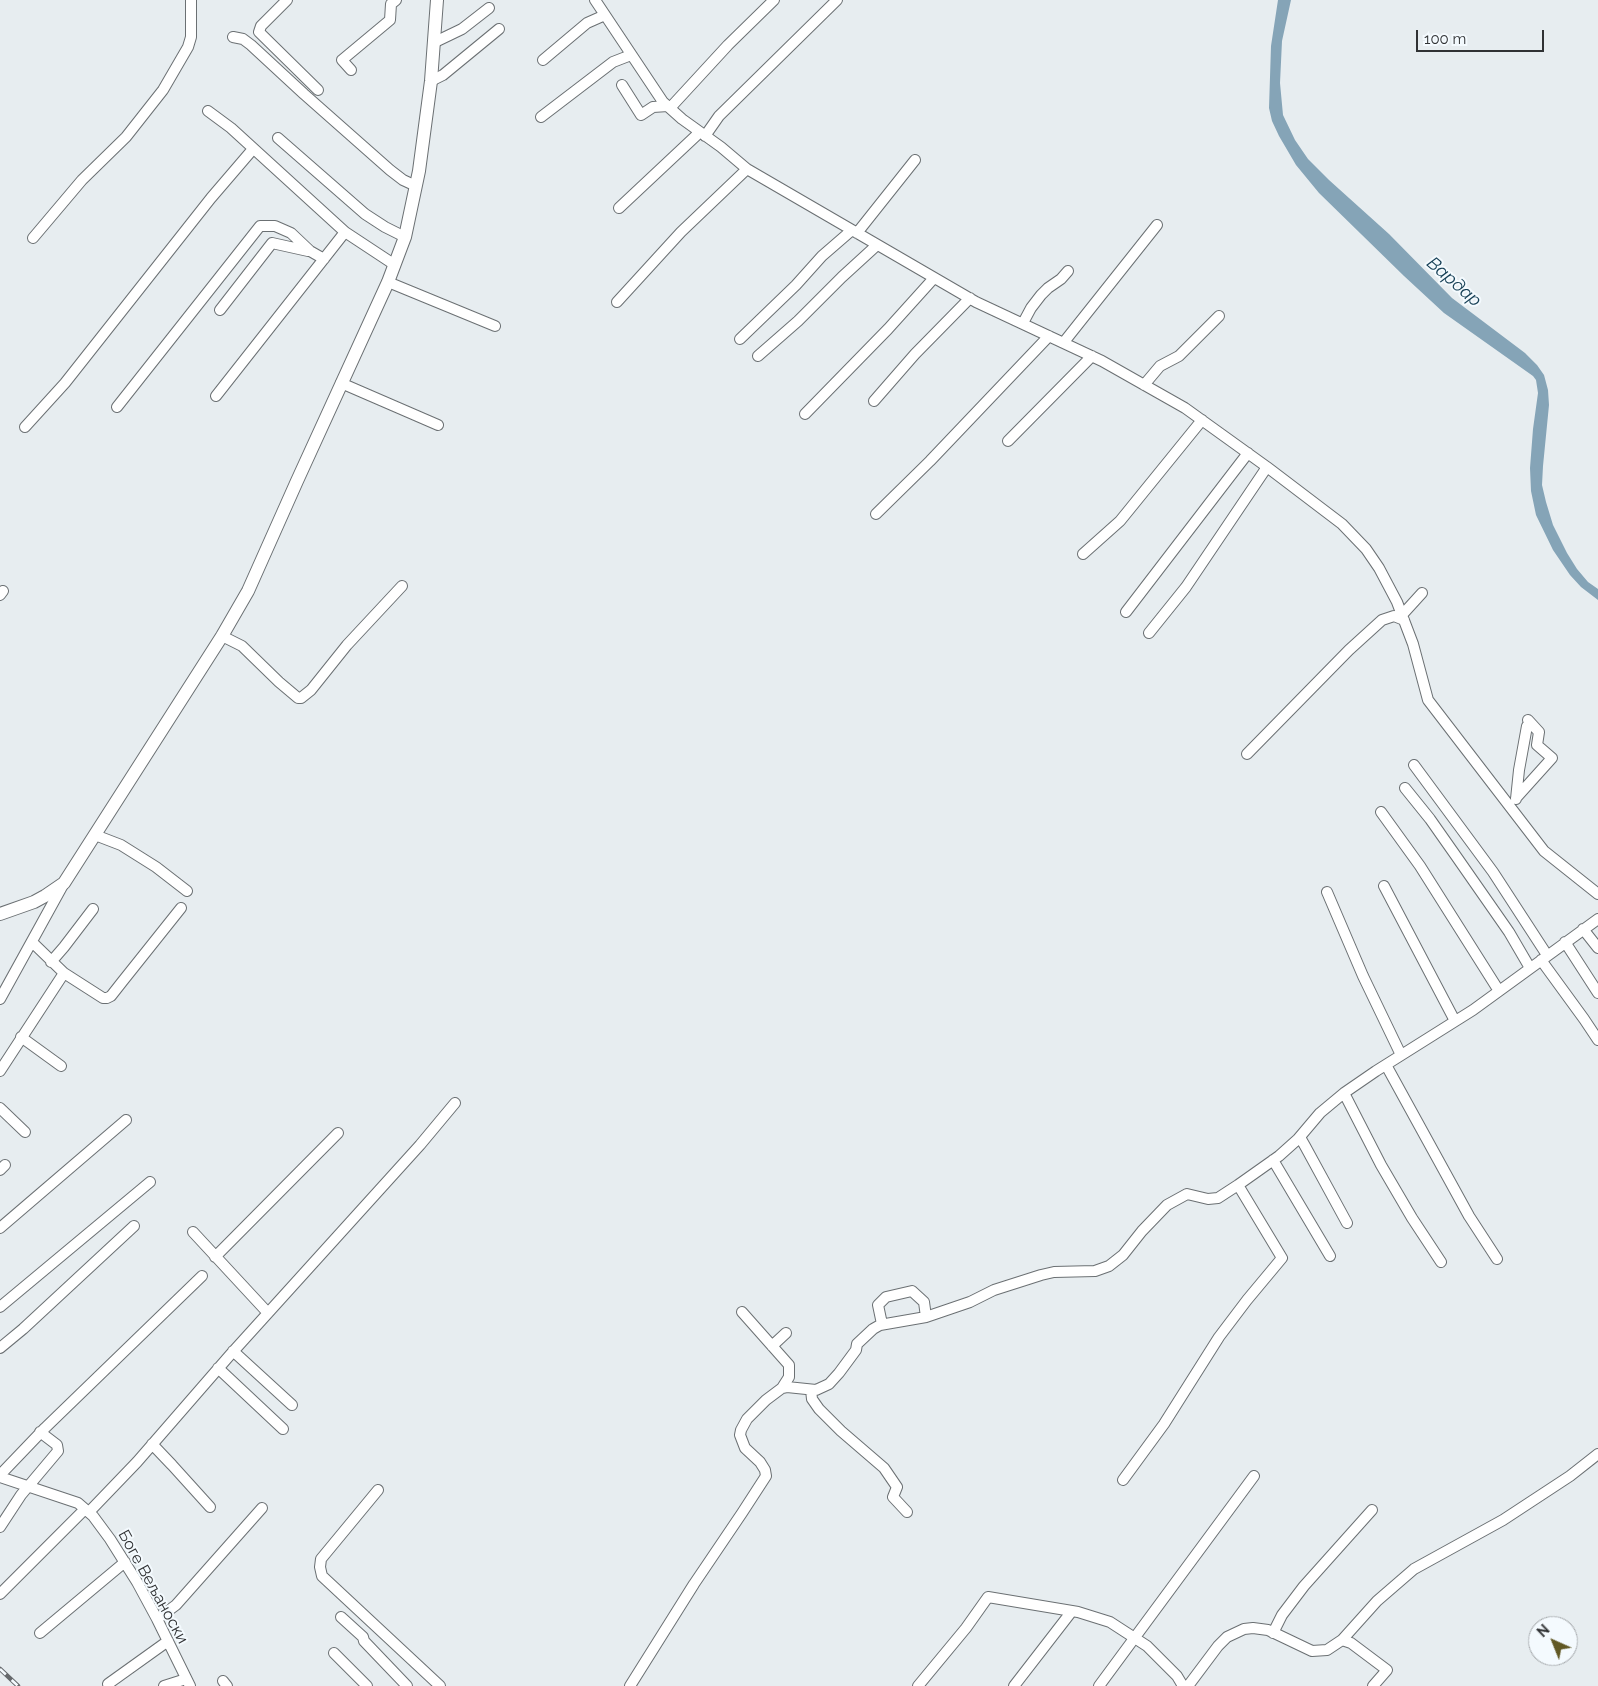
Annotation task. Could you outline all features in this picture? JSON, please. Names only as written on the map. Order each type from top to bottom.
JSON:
[{"type":"main road","points":[[0,914],[40,899],[64,883],[222,636],[248,591],[388,282],[405,237],[416,186],[431,80],[437,0]]},
{"type":"street","points":[[33,238],[82,180],[126,137],[162,90],[190,42],[191,0]]},
{"type":"street","points":[[288,0],[261,26],[259,32],[318,90]]},
{"type":"street","points":[[351,70],[342,60],[390,20],[391,4],[396,0]]},
{"type":"street","points":[[595,0],[653,88],[669,107],[748,169],[970,298],[1092,356],[1185,408],[1268,467],[1342,524],[1366,549],[1379,568],[1397,602],[1413,644],[1428,700],[1544,850],[1598,894]]},
{"type":"street","points":[[622,85],[641,115],[653,108],[669,107],[774,0]]},
{"type":"street","points":[[619,208],[703,134],[837,0]]},
{"type":"street","points":[[435,42],[462,29],[490,8]]},
{"type":"street","points":[[543,60],[587,23],[605,15]]},
{"type":"street","points":[[431,80],[443,75],[499,29]]},
{"type":"street","points":[[233,37],[243,39],[251,45],[390,170],[403,180],[416,186]]},
{"type":"street","points":[[541,117],[613,62],[631,55]]},
{"type":"street","points":[[208,111],[231,128],[345,232],[395,265]]},
{"type":"street","points":[[278,138],[365,214],[405,237]]},
{"type":"street","points":[[25,427],[70,376],[253,149]]},
{"type":"street","points":[[740,339],[796,285],[822,256],[854,232],[915,160]]},
{"type":"street","points":[[617,302],[681,232],[748,169]]},
{"type":"street","points":[[1064,342],[1157,225]]},
{"type":"street","points":[[118,407],[260,226],[275,226],[291,233],[310,251]]},
{"type":"street","points":[[216,396],[345,232]]},
{"type":"street","points":[[220,310],[272,243],[310,251],[324,258]]},
{"type":"street","points":[[758,356],[798,321],[877,245]]},
{"type":"street","points":[[1023,323],[1041,294],[1061,279],[1068,271]]},
{"type":"street","points":[[805,414],[888,329],[934,278]]},
{"type":"street","points":[[388,282],[495,326]]},
{"type":"street","points":[[874,401],[970,298]]},
{"type":"street","points":[[1144,385],[1160,366],[1178,356],[1219,316]]},
{"type":"street","points":[[876,514],[930,461],[1049,336]]},
{"type":"street","points":[[1008,441],[1092,356]]},
{"type":"street","points":[[341,383],[438,425]]},
{"type":"street","points":[[1083,554],[1120,521],[1202,420]]},
{"type":"street","points":[[1126,612],[1248,453]]},
{"type":"street","points":[[1149,633],[1186,587],[1268,467]]},
{"type":"street","points":[[222,636],[242,646],[279,682],[298,698],[301,698],[311,690],[347,645],[402,586]]},
{"type":"street","points":[[1403,618],[1422,593]]},
{"type":"street","points":[[1247,754],[1349,650],[1382,620],[1394,616],[1403,618]]},
{"type":"street","points":[[1516,798],[1552,758],[1536,745],[1540,732],[1528,723],[1519,770],[1515,807],[1519,819]]},
{"type":"street","points":[[1414,765],[1493,872],[1544,957],[1598,1040]]},
{"type":"street","points":[[1405,788],[1425,813],[1509,932],[1530,968]]},
{"type":"street","points":[[1381,812],[1420,866],[1499,991]]},
{"type":"street","points":[[95,835],[121,845],[156,867],[187,891]]},
{"type":"street","points":[[0,1000],[64,883]]},
{"type":"street","points":[[1384,886],[1455,1021]]},
{"type":"street","points":[[1327,892],[1400,1055]]},
{"type":"street","points":[[32,942],[64,973],[103,998],[111,996],[181,908]]},
{"type":"street","points":[[51,962],[64,948],[92,909]]},
{"type":"street","points":[[782,1388],[793,1386],[811,1390],[821,1388],[833,1380],[856,1350],[857,1344],[873,1329],[882,1324],[926,1317],[970,1302],[994,1290],[1041,1275],[1054,1272],[1102,1270],[1109,1266],[1123,1255],[1142,1230],[1174,1200],[1187,1194],[1213,1199],[1218,1198],[1238,1185],[1298,1139],[1320,1113],[1344,1092],[1455,1021],[1598,919]]},
{"type":"street","points":[[1583,929],[1598,948]]},
{"type":"street","points":[[1565,942],[1598,993]]},
{"type":"street","points":[[0,1071],[64,973]]},
{"type":"street","points":[[21,1037],[61,1066]]},
{"type":"street","points":[[1386,1064],[1464,1208],[1497,1259]]},
{"type":"street","points":[[1344,1092],[1381,1166],[1441,1262]]},
{"type":"street","points":[[0,1594],[123,1476],[233,1351],[420,1145],[455,1103]]},
{"type":"street","points":[[0,1108],[25,1132]]},
{"type":"street","points":[[0,1228],[126,1120]]},
{"type":"street","points":[[216,1257],[338,1133]]},
{"type":"street","points":[[1298,1139],[1301,1139],[1347,1223]]},
{"type":"street","points":[[1273,1160],[1330,1256]]},
{"type":"street","points":[[0,1307],[150,1182]]},
{"type":"street","points":[[1123,1480],[1164,1424],[1219,1337],[1246,1300],[1282,1258],[1238,1185]]},
{"type":"street","points":[[0,1348],[134,1226]]},
{"type":"street","points":[[193,1232],[268,1312]]},
{"type":"street","points":[[0,1476],[40,1432],[202,1276]]},
{"type":"street","points":[[882,1324],[878,1305],[886,1297],[912,1291],[924,1302],[926,1317]]},
{"type":"street","points":[[630,1686],[694,1584],[766,1476],[760,1462],[745,1448],[740,1435],[741,1430],[747,1419],[766,1400],[782,1388],[789,1377],[789,1364],[742,1312]]},
{"type":"street","points":[[772,1346],[786,1333]]},
{"type":"street","points":[[233,1351],[292,1405]]},
{"type":"street","points":[[218,1368],[283,1429]]},
{"type":"street","points":[[811,1390],[812,1399],[841,1432],[884,1468],[897,1488],[894,1497],[907,1512]]},
{"type":"street","points":[[0,1528],[21,1495],[58,1451],[57,1445],[40,1432]]},
{"type":"street","points":[[152,1444],[210,1507]]},
{"type":"street","points":[[1188,1686],[1210,1654],[1236,1631],[1261,1628],[1307,1649],[1317,1652],[1327,1650],[1342,1640],[1377,1600],[1414,1569],[1504,1520],[1598,1454]]},
{"type":"street","name":"Боге Вељаноски","points":[[0,1476],[78,1503],[102,1527],[125,1562],[157,1618],[188,1682]]},
{"type":"street","points":[[1099,1686],[1254,1476]]},
{"type":"street","points":[[378,1490],[321,1559],[322,1576],[440,1686]]},
{"type":"street","points":[[157,1618],[176,1605],[262,1508]]},
{"type":"street","points":[[1273,1633],[1282,1614],[1304,1586],[1372,1510]]},
{"type":"street","points":[[40,1633],[125,1562]]},
{"type":"street","points":[[918,1686],[966,1628],[988,1597],[1072,1611],[1110,1622],[1147,1646],[1177,1676],[1184,1686]]},
{"type":"street","points":[[1014,1686],[1072,1611]]},
{"type":"street","points":[[342,1622],[357,1640],[364,1641],[408,1686]]},
{"type":"street","points":[[1342,1640],[1351,1643],[1386,1670],[1373,1686]]},
{"type":"street","points":[[108,1684],[168,1641]]},
{"type":"street","points":[[334,1653],[367,1686]]},
{"type":"street","points":[[164,1686],[188,1682]]},
{"type":"water","points":[[1278,0],[1291,0],[1282,41],[1280,83],[1283,115],[1295,140],[1308,159],[1389,234],[1452,298],[1525,353],[1544,375],[1549,405],[1542,485],[1546,502],[1553,525],[1567,553],[1588,582],[1598,589],[1598,600],[1581,587],[1570,575],[1553,550],[1536,515],[1531,491],[1530,468],[1538,393],[1536,380],[1444,313],[1404,276],[1319,193],[1296,165],[1279,136],[1272,121],[1269,108],[1271,46]]},
{"type":"railway","points":[[0,1669],[18,1686]]},
{"type":"water label","name":"Вардар","points":[[1454,282]]}]
